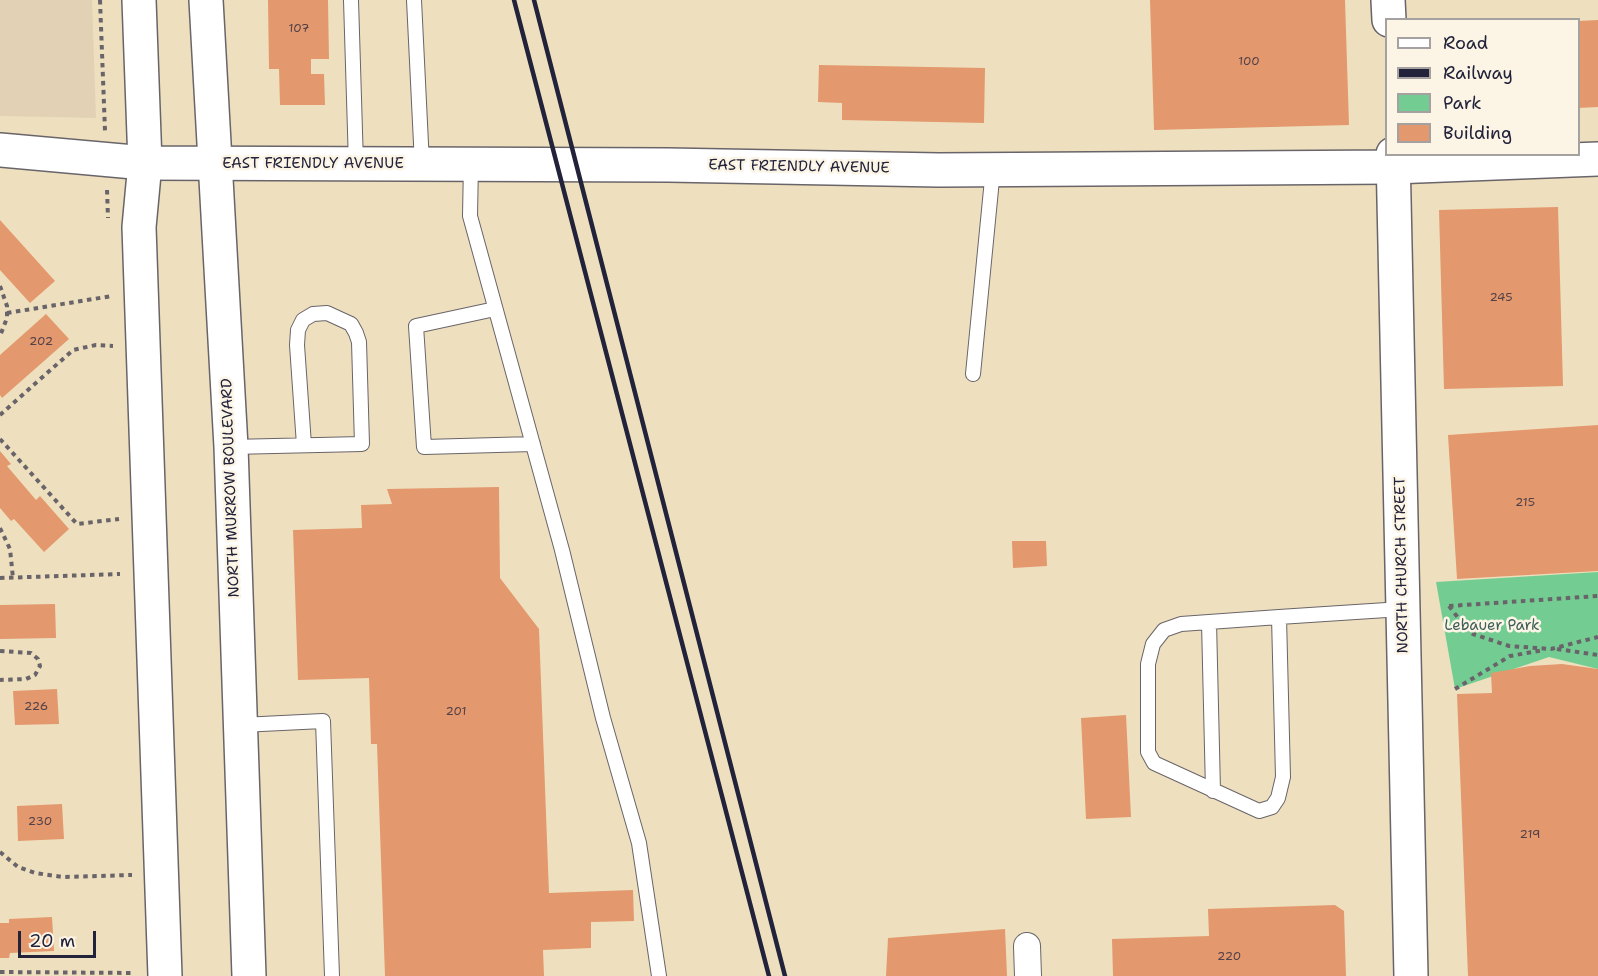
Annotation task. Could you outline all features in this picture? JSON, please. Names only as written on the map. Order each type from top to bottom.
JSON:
[{"type":"main road","points":[[139,0],[145,163],[139,227],[150,974]]},
{"type":"main road","name":"NORTH MURROW BOULEVARD","points":[[206,0],[231,447],[249,976]]},
{"type":"main road","points":[[1388,0],[1389,18]]},
{"type":"main road","name":"EAST FRIENDLY AVENUE","points":[[0,150],[145,163],[993,169],[1598,159]]},
{"type":"main road","name":"NORTH CHURCH STREET","points":[[1393,161],[1411,976]]},
{"type":"street","points":[[1027,946],[1028,976]]},
{"type":"lane","points":[[351,0],[356,164]]},
{"type":"lane","points":[[414,0],[422,164]]},
{"type":"lane","points":[[471,164],[470,216],[533,444],[603,718],[639,843],[659,976]]},
{"type":"lane","points":[[973,374],[993,169]]},
{"type":"lane","points":[[495,309],[416,326],[424,447],[533,444]]},
{"type":"lane","points":[[231,447],[362,444],[359,342],[351,324],[327,313],[313,314],[303,320],[298,330],[304,445]]},
{"type":"lane","points":[[1279,617],[1283,777],[1278,798],[1272,807],[1259,811],[1166,771],[1154,763],[1148,752],[1148,664],[1153,645],[1164,630],[1181,624],[1279,617],[1402,609]]},
{"type":"lane","points":[[1209,622],[1213,791]]},
{"type":"lane","points":[[241,725],[323,722],[332,976]]},
{"type":"path","points":[[100,0],[105,141]]},
{"type":"path","points":[[0,286],[5,295],[7,313],[0,336]]},
{"type":"path","points":[[7,313],[112,296]]},
{"type":"path","points":[[0,416],[73,350],[113,345]]},
{"type":"path","points":[[0,439],[76,524],[119,519]]},
{"type":"path","points":[[0,528],[10,549],[13,578]]},
{"type":"path","points":[[0,578],[120,574]]},
{"type":"path","points":[[1598,596],[1449,606],[1470,633],[1509,646],[1598,655]]},
{"type":"path","points":[[1455,689],[1510,656],[1551,649],[1598,637]]},
{"type":"path","points":[[0,651],[32,653],[40,666],[35,675],[26,679],[0,680]]},
{"type":"path","points":[[0,852],[18,867],[35,873],[63,877],[132,875]]},
{"type":"path","points":[[0,972],[150,974]]},
{"type":"shaded area","points":[[0,0],[92,0],[96,118],[0,116]]},
{"type":"green space","name":"Lebauer Park","points":[[1598,572],[1598,669],[1549,657],[1455,689],[1436,582]]},
{"type":"building","points":[[268,0],[328,0],[329,59],[311,59],[311,74],[324,74],[325,105],[280,105],[279,69],[269,69]]},
{"type":"building","points":[[1150,0],[1345,0],[1349,125],[1154,130]]},
{"type":"building","points":[[1598,20],[1598,107],[1580,108],[1580,21]]},
{"type":"building","points":[[819,65],[985,68],[984,123],[842,120],[842,103],[818,102]]},
{"type":"building","points":[[1558,207],[1563,386],[1444,389],[1439,210]]},
{"type":"building","points":[[0,220],[55,281],[30,303],[0,270]]},
{"type":"building","points":[[46,314],[69,339],[2,398],[0,395],[0,355]]},
{"type":"building","points":[[1598,425],[1598,571],[1457,579],[1448,435]]},
{"type":"building","points":[[0,451],[11,464],[7,466],[36,500],[40,496],[69,529],[44,552],[14,519],[11,521],[0,508]]},
{"type":"building","points":[[499,487],[500,578],[539,629],[549,893],[633,890],[634,921],[591,922],[591,948],[543,950],[544,976],[385,976],[377,744],[371,744],[369,678],[298,680],[293,530],[362,528],[361,505],[392,504],[387,489]]},
{"type":"building","points":[[1012,541],[1046,541],[1047,566],[1013,568]]},
{"type":"building","points":[[55,604],[56,638],[0,639],[0,605]]},
{"type":"building","points":[[1562,664],[1598,669],[1598,976],[1468,976],[1457,694],[1492,693],[1491,673],[1530,666]]},
{"type":"building","points":[[57,689],[59,724],[15,725],[13,691]]},
{"type":"building","points":[[1126,715],[1131,817],[1086,819],[1081,718]]},
{"type":"building","points":[[62,804],[64,839],[18,841],[17,806]]},
{"type":"building","points":[[1335,905],[1344,911],[1346,976],[1113,976],[1112,939],[1209,936],[1208,909]]},
{"type":"building","points":[[52,917],[54,951],[10,953],[9,958],[0,958],[0,923],[9,923],[9,919]]},
{"type":"building","points":[[1005,929],[1007,976],[886,976],[888,938]]},
{"type":"railway","points":[[514,0],[769,976]]},
{"type":"railway","points":[[534,0],[785,976]]}]
